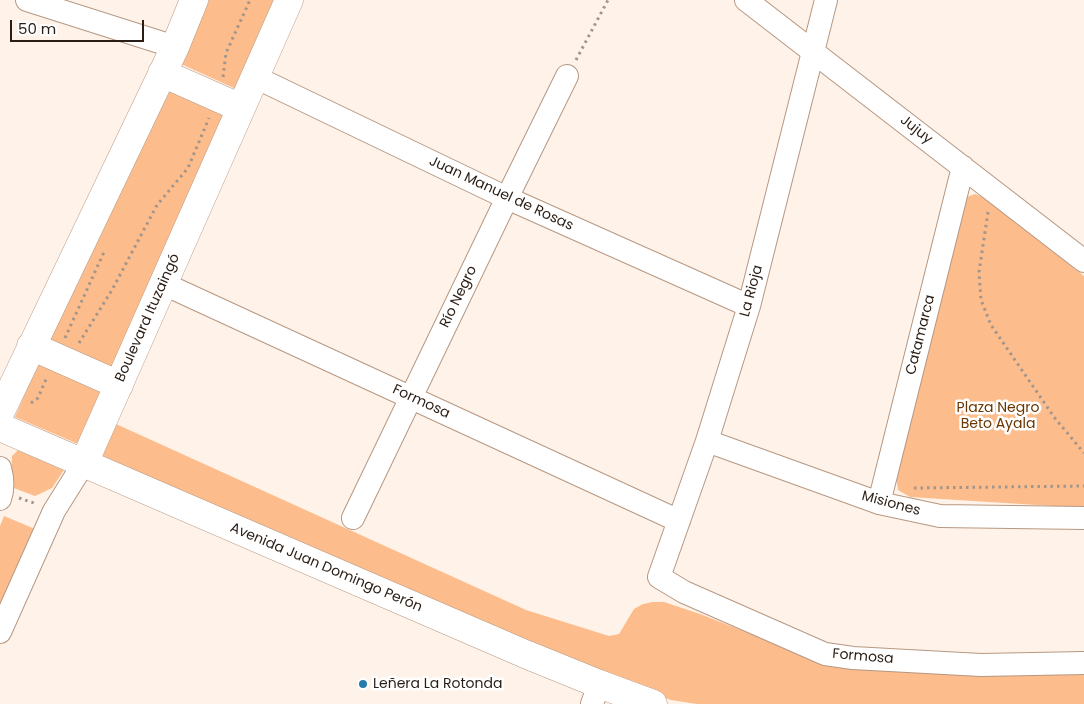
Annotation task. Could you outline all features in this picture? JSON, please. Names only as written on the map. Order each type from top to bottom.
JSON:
[{"type":"main road","points":[[0,413],[8,374],[31,346],[175,47],[194,0]]},
{"type":"main road","name":"Boulevard Ituzaingó","points":[[84,464],[164,284],[230,104],[255,77],[289,0]]},
{"type":"main road","points":[[162,73],[230,104]]},
{"type":"main road","points":[[31,346],[119,385]]},
{"type":"main road","name":"Avenida Juan Domingo Perón","points":[[0,427],[595,694],[653,704]]},
{"type":"street","points":[[27,0],[175,47]]},
{"type":"street","name":"Jujuy","points":[[746,0],[1084,261]]},
{"type":"street","name":"La Rioja","points":[[659,577],[707,441],[749,306],[826,0]]},
{"type":"street","name":"Río Negro","points":[[353,518],[506,198],[568,76]]},
{"type":"street","name":"Juan Manuel de Rosas","points":[[255,77],[506,198],[749,306]]},
{"type":"street","name":"Catamarca","points":[[881,496],[963,167]]},
{"type":"street","name":"Formosa","points":[[164,284],[679,521]]},
{"type":"street","name":"Misiones","points":[[707,441],[940,516],[1084,518]]},
{"type":"street","name":"Boulevard Ituzaingó","points":[[0,632],[54,510],[84,464]]},
{"type":"street","points":[[0,468],[3,478],[1,496]]},
{"type":"street","name":"Formosa","points":[[659,577],[684,592],[825,654],[852,658],[981,665],[1084,663]]},
{"type":"path","points":[[68,362],[112,290],[158,205],[188,168],[209,119],[230,104],[226,52],[250,0]]},
{"type":"path","points":[[568,76],[608,0]]},
{"type":"path","points":[[992,190],[979,272],[981,300],[996,333],[1054,417],[1084,452]]},
{"type":"path","points":[[881,496],[1084,486]]},
{"type":"path","points":[[1,496],[54,510]]},
{"type":"green space","points":[[209,0],[275,0],[236,89],[181,64]]},
{"type":"green space","points":[[168,90],[224,114],[113,369],[48,342]]},
{"type":"green space","name":"Plaza Negro Beto Ayala","points":[[975,194],[987,199],[1084,276],[1084,508],[910,497],[898,490],[896,476],[967,197]]},
{"type":"green space","points":[[38,364],[101,391],[78,444],[15,417]]},
{"type":"green space","points":[[116,424],[526,610],[609,636],[619,634],[634,609],[643,604],[664,602],[823,662],[1084,674],[1084,704],[697,704],[671,700],[522,644],[101,455]]},
{"type":"green space","points":[[18,450],[64,470],[52,488],[35,496],[11,487],[12,456]]},
{"type":"green space","points":[[4,516],[35,529],[0,612],[0,526]]},
{"type":"place","name":"Leñera La Rotonda","points":[[363,684]]}]
